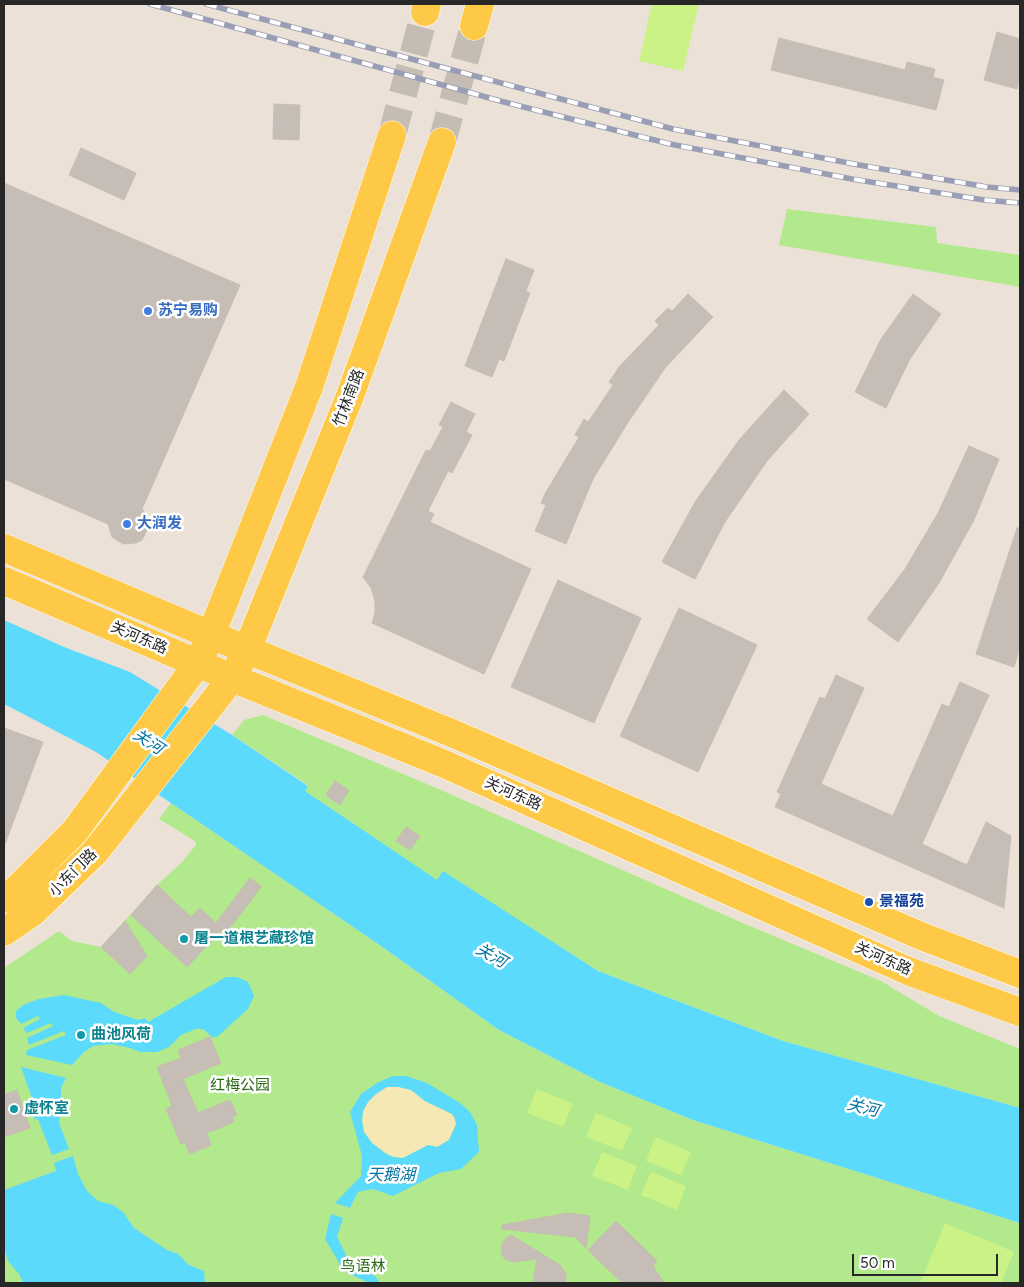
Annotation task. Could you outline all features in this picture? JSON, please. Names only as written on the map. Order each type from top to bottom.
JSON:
[{"type":"main road","points":[[198,663],[211,635],[309,387],[392,135]]},
{"type":"main road","name":"竹林南路","points":[[247,650],[350,396],[442,142]]},
{"type":"main road","name":"关河东路","points":[[4,548],[463,738],[921,936],[1020,974]]},
{"type":"main road","name":"关河东路","points":[[4,581],[232,678],[442,763],[908,971],[1020,1012]]},
{"type":"main road","points":[[232,678],[247,650]]},
{"type":"main road","name":"小东门路","points":[[4,899],[75,831],[198,663]]},
{"type":"main road","name":"小东门路","points":[[4,932],[33,912],[95,852],[232,678]]},
{"type":"green space","points":[[652,4],[699,4],[683,71],[639,61]]},
{"type":"green space","points":[[787,209],[936,227],[937,243],[1020,255],[1020,287],[779,245]]},
{"type":"green space","points":[[263,715],[881,981],[939,1016],[1020,1049],[1020,1108],[783,1041],[598,971],[443,872],[437,881],[305,791],[308,785],[232,735],[244,720]]},
{"type":"green space","name":"红梅公园","points":[[171,803],[381,946],[499,1030],[600,1082],[693,1120],[1020,1223],[1020,1283],[4,1283],[4,968],[59,931],[72,941],[101,947],[196,845],[195,841],[159,819]]},
{"type":"green space","points":[[537,1089],[573,1104],[563,1127],[527,1113]]},
{"type":"green space","points":[[596,1113],[632,1128],[622,1151],[586,1137]]},
{"type":"green space","points":[[655,1137],[691,1152],[681,1175],[646,1161]]},
{"type":"green space","points":[[602,1152],[637,1166],[628,1190],[592,1176]]},
{"type":"green space","points":[[651,1172],[686,1186],[677,1210],[641,1195]]},
{"type":"green space","points":[[945,1223],[1014,1252],[1001,1283],[920,1283]]},
{"type":"sand","points":[[387,1087],[411,1090],[425,1101],[452,1114],[456,1124],[449,1140],[437,1147],[428,1146],[403,1158],[393,1157],[372,1143],[364,1132],[363,1111],[376,1093]]},
{"type":"water","name":"关河","points":[[4,620],[64,647],[130,672],[232,735],[308,786],[305,791],[437,880],[443,871],[598,971],[783,1041],[1020,1108],[1020,1223],[693,1120],[600,1082],[499,1030],[381,946],[96,752],[4,704]]},
{"type":"water","points":[[226,977],[237,977],[248,982],[254,996],[248,1009],[217,1037],[212,1037],[203,1029],[196,1029],[181,1035],[169,1047],[157,1052],[140,1052],[112,1044],[93,1046],[84,1052],[72,1065],[26,1055],[27,1050],[66,1035],[64,1031],[29,1045],[27,1038],[53,1026],[51,1023],[27,1033],[23,1028],[40,1019],[38,1016],[21,1024],[16,1018],[16,1011],[23,1005],[39,999],[64,995],[101,1003],[114,1012],[138,1020],[145,1018],[148,1022]]},
{"type":"water","points":[[21,1067],[66,1078],[61,1088],[59,1123],[69,1149],[52,1155],[38,1119],[35,1120],[28,1104],[33,1101]]},
{"type":"water","name":"天鹅湖","points":[[393,1076],[406,1076],[427,1083],[460,1103],[470,1112],[477,1125],[479,1152],[461,1169],[439,1173],[393,1196],[373,1189],[358,1192],[350,1208],[335,1203],[361,1176],[362,1156],[350,1112],[361,1094],[377,1083]],"holes":[[[387,1087],[411,1090],[425,1101],[452,1114],[456,1124],[449,1140],[437,1147],[428,1145],[403,1158],[393,1157],[372,1143],[364,1132],[363,1111],[376,1094]]]},
{"type":"water","points":[[73,1156],[78,1174],[87,1191],[98,1201],[113,1205],[123,1212],[134,1228],[167,1250],[178,1254],[189,1265],[204,1271],[205,1283],[23,1283],[19,1274],[8,1261],[5,1250],[4,1190],[56,1171],[54,1163]]},
{"type":"water","points":[[331,1214],[343,1218],[337,1237],[351,1265],[375,1276],[380,1283],[369,1283],[344,1271],[325,1239]]},
{"type":"building","points":[[997,32],[1020,39],[1020,78],[1017,89],[984,80]]},
{"type":"building","points":[[779,38],[905,70],[907,62],[935,69],[933,77],[944,80],[936,110],[771,70]]},
{"type":"building","points":[[274,104],[300,105],[299,140],[273,139]]},
{"type":"building","points":[[81,148],[136,173],[124,200],[69,175]]},
{"type":"building","points":[[4,183],[240,285],[142,509],[146,515],[148,528],[142,540],[136,543],[123,544],[112,537],[108,524],[4,479]]},
{"type":"building","points":[[506,259],[534,270],[526,291],[530,293],[504,361],[499,359],[492,377],[465,366]]},
{"type":"building","points":[[688,294],[713,317],[665,368],[627,424],[593,479],[566,544],[535,531],[546,505],[541,503],[579,437],[575,435],[584,419],[588,422],[599,406],[613,385],[609,382],[619,367],[659,325],[655,321],[668,308],[672,311]]},
{"type":"building","points":[[913,294],[941,314],[910,359],[886,408],[855,392],[881,339]]},
{"type":"building","points":[[784,390],[809,414],[767,461],[725,522],[695,579],[662,562],[695,502],[739,440]]},
{"type":"building","points":[[451,402],[475,414],[466,432],[472,435],[452,473],[448,471],[428,511],[434,514],[430,522],[531,569],[484,674],[372,623],[375,613],[375,601],[371,588],[363,577],[426,450],[430,451],[443,427],[439,425]]},
{"type":"building","points":[[969,446],[999,459],[974,520],[939,583],[898,642],[867,619],[905,569],[938,513]]},
{"type":"building","points":[[1017,528],[1020,528],[1020,647],[1014,667],[976,654]]},
{"type":"building","points":[[558,580],[641,618],[594,723],[511,687]]},
{"type":"building","points":[[679,608],[757,645],[698,772],[620,736]]},
{"type":"building","points":[[836,675],[864,688],[821,784],[893,816],[942,704],[949,707],[960,682],[989,695],[922,844],[967,865],[986,822],[1011,836],[1004,908],[775,807],[781,794],[777,792],[820,697],[825,699]]},
{"type":"building","points":[[4,728],[43,742],[5,844],[4,843]]},
{"type":"building","points":[[335,781],[349,790],[340,805],[326,795]]},
{"type":"building","points":[[406,827],[420,836],[410,850],[396,841]]},
{"type":"building","points":[[250,878],[261,886],[255,895],[229,929],[225,932],[222,930],[187,967],[131,915],[157,885],[191,917],[200,908],[216,923]]},
{"type":"building","points":[[125,921],[147,956],[130,974],[101,947]]},
{"type":"building","points":[[210,1037],[221,1063],[183,1079],[198,1113],[230,1100],[237,1115],[232,1117],[234,1122],[207,1133],[211,1145],[190,1154],[185,1142],[181,1144],[166,1109],[172,1106],[157,1067],[181,1058],[178,1050]]},
{"type":"building","name":"虚怀室","points":[[17,1090],[30,1128],[4,1137],[4,1095]]},
{"type":"building","points":[[568,1213],[590,1216],[586,1248],[575,1237],[502,1229],[502,1225]]},
{"type":"building","points":[[616,1221],[657,1261],[653,1266],[664,1283],[622,1283],[588,1250]]},
{"type":"building","points":[[511,1235],[560,1265],[566,1274],[566,1283],[533,1283],[537,1259],[513,1262],[505,1259],[502,1255],[501,1247],[505,1239]]},
{"type":"tunnel","points":[[392,135],[425,12]]},
{"type":"tunnel","points":[[442,142],[474,26]]},
{"type":"railway","points":[[150,4],[504,102],[670,144],[852,179],[984,200],[1020,203]]},
{"type":"railway","points":[[206,4],[673,129],[859,165],[987,187],[1020,190]]},
{"type":"place","name":"苏宁易购","points":[[148,311]]},
{"type":"place","name":"大润发","points":[[127,524]]},
{"type":"place","name":"景福苑","points":[[869,902]]},
{"type":"place","name":"屠一道根艺藏珍馆","points":[[184,939]]},
{"type":"place","name":"曲池风荷","points":[[81,1035]]},
{"type":"place","name":"虚怀室","points":[[14,1109]]},
{"type":"park label","name":"鸟语林","points":[[363,1267]]}]
